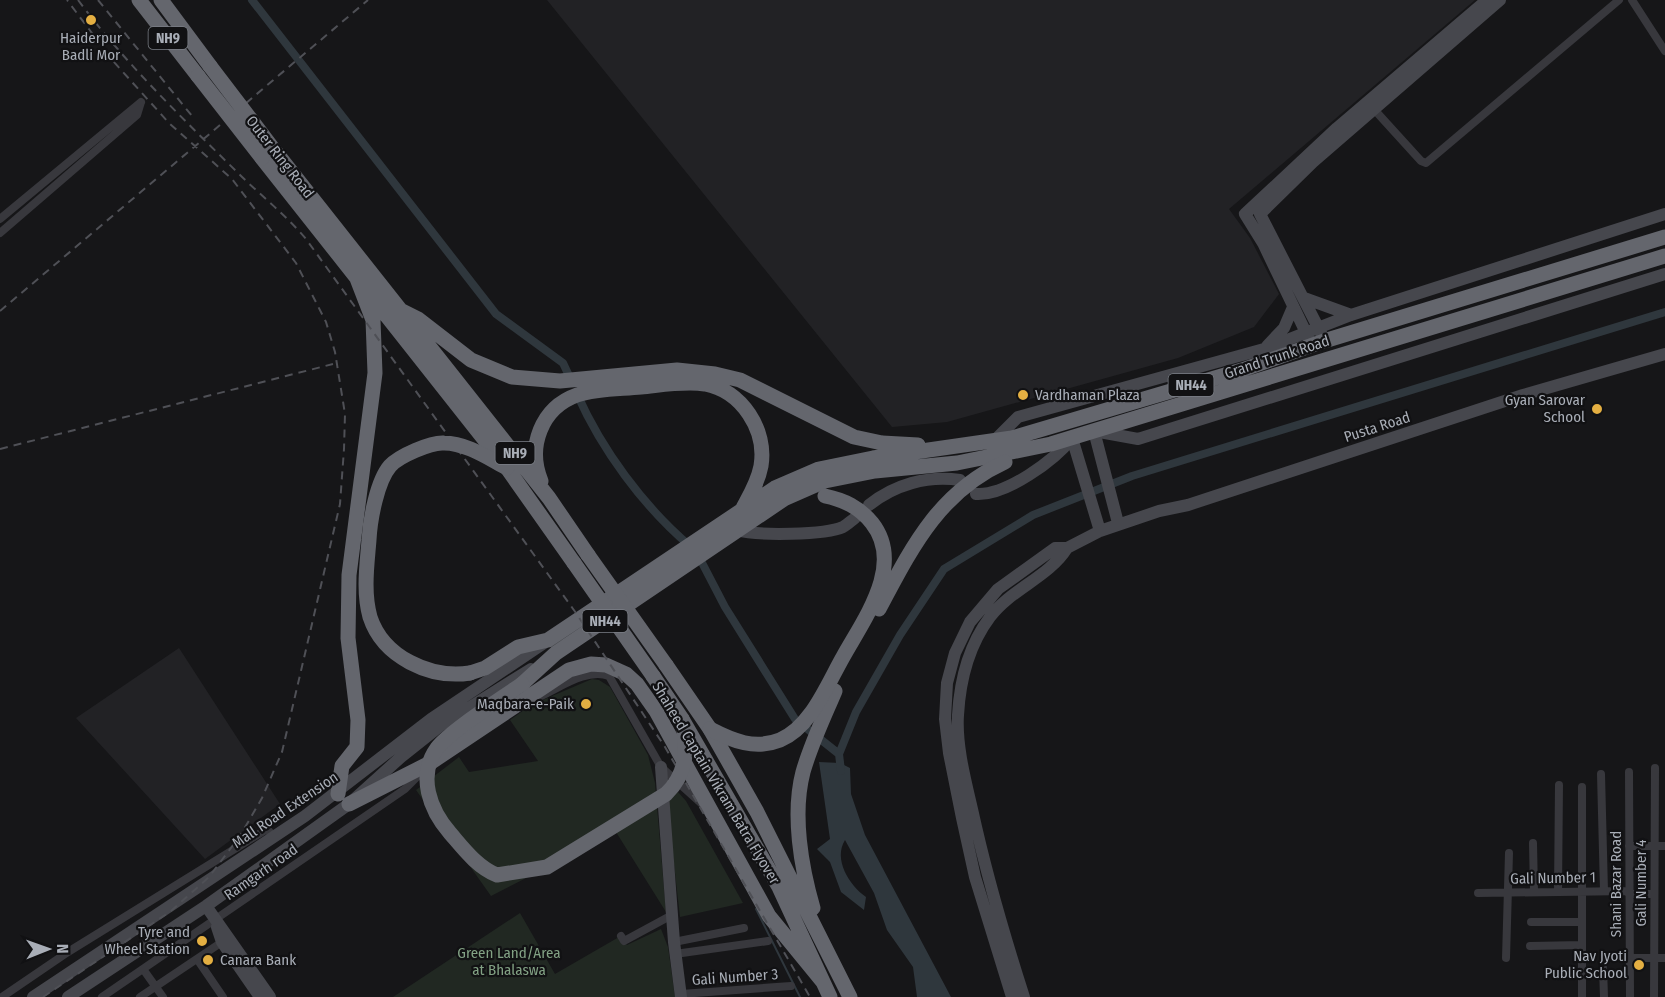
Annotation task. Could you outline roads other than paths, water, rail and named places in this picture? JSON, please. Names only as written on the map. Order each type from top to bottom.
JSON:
[{"type":"highway","name":"Outer Ring Road","points":[[139,0],[204,71],[268,154],[356,276]]},
{"type":"highway","name":"Outer Ring Road","points":[[161,0],[204,71]]},
{"type":"highway","name":"Outer Ring Road","points":[[268,154],[402,311]]},
{"type":"highway","name":"Grand Trunk Road","points":[[729,531],[741,512],[775,488],[819,469],[1012,438],[1231,373],[1316,337],[1665,237]]},
{"type":"highway","name":"Grand Trunk Road","points":[[729,531],[825,481],[855,475],[957,463],[1072,438],[1665,256]]},
{"type":"highway","name":"Shaheed Captain Vikram Batra Flyover","points":[[356,276],[549,498],[710,729],[757,812],[822,982]]},
{"type":"highway","points":[[356,276],[373,320],[375,373],[349,574],[348,638],[358,720],[357,747],[342,766],[343,799],[430,763],[576,667],[598,664],[620,670],[637,684],[656,711],[769,916],[822,982],[830,997]]},
{"type":"highway","name":"Shaheed Captain Vikram Batra Flyover","points":[[402,311],[430,360],[682,719],[784,882],[832,964]]},
{"type":"highway","points":[[402,311],[418,319],[471,360],[487,369],[538,381],[706,384],[728,393],[748,412],[759,435],[761,464],[758,478],[741,512]]},
{"type":"highway","points":[[549,498],[540,479],[535,457],[538,434],[550,414],[567,399],[578,395],[677,370],[716,374],[740,380],[854,437],[882,443],[956,446]]},
{"type":"highway","points":[[507,468],[464,446],[444,442],[423,447],[390,466],[371,509],[365,580],[370,617],[391,649],[416,666],[453,675],[485,668],[518,647],[552,646]]},
{"type":"highway","points":[[850,997],[832,964],[805,881],[800,800],[803,773],[835,690],[895,579],[935,513],[978,475],[1038,447]]},
{"type":"highway","points":[[710,729],[749,744],[771,743],[791,733],[807,717],[825,689],[873,601],[884,564],[879,535],[866,516],[854,506],[825,496],[793,496]]},
{"type":"highway","name":"NH44","points":[[552,646],[644,575],[729,531]]},
{"type":"highway","name":"NH44","points":[[552,646],[654,589],[729,531]]},
{"type":"highway","points":[[552,646],[522,684],[437,748],[428,768],[431,806],[440,821],[477,863],[497,875],[547,867],[666,794],[678,782],[685,763],[686,741],[682,719]]},
{"type":"main road","points":[[1252,214],[1313,162],[1487,0]]},
{"type":"main road","points":[[1371,106],[1500,0]]},
{"type":"main road","points":[[1252,214],[1304,298],[1316,337]]},
{"type":"main road","points":[[1252,214],[1293,307],[1316,337]]},
{"type":"main road","points":[[995,440],[1018,417],[1264,349],[1316,337],[1351,315],[1665,214]]},
{"type":"main road","points":[[1118,523],[1094,430],[1138,439],[1665,274]]},
{"type":"main road","points":[[1304,298],[1351,315]]},
{"type":"main road","points":[[1264,349],[1284,328],[1293,307]]},
{"type":"main road","name":"Pusta Road","points":[[1067,548],[1098,525],[1118,523],[1188,505],[1523,395],[1665,354]]},
{"type":"main road","points":[[1072,438],[1080,472],[1098,525]]},
{"type":"main road","points":[[976,494],[990,494],[1035,471],[1061,452],[1072,438]]},
{"type":"main road","points":[[869,505],[879,496],[907,484],[937,478],[960,480]]},
{"type":"main road","points":[[729,531],[762,535],[833,529],[842,527],[855,518]]},
{"type":"main road","points":[[1012,997],[975,878],[962,818],[949,753],[945,719],[947,683],[955,653],[970,622],[998,589],[1055,548],[1067,548]]},
{"type":"main road","points":[[1024,997],[988,882],[964,772],[958,717],[963,672],[972,648],[990,617],[1013,594],[1060,558],[1067,548]]},
{"type":"main road","name":"Mall Road Extension","points":[[68,997],[206,906],[440,726],[552,646]]},
{"type":"main road","points":[[661,767],[672,915],[681,996]]},
{"type":"main road","name":"Mall Road Extension","points":[[33,997],[270,833],[343,799]]},
{"type":"main road","points":[[206,906],[270,997]]},
{"type":"main road","points":[[215,920],[222,942],[260,997]]},
{"type":"street","points":[[1371,106],[1421,161],[1426,163],[1619,0]]},
{"type":"street","points":[[1632,0],[1665,51]]},
{"type":"street","points":[[0,219],[141,102],[137,115],[131,121],[0,233]]},
{"type":"street","points":[[512,709],[588,675],[600,673],[609,676],[661,767],[712,812]]},
{"type":"street","name":"Ramgarh road","points":[[106,996],[405,789],[430,763]]},
{"type":"street","name":"Gali Number 4","points":[[1654,768],[1654,997]]},
{"type":"street","name":"Shani Bazar Road","points":[[1629,772],[1630,997]]},
{"type":"street","points":[[1601,774],[1604,891]]},
{"type":"street","points":[[1558,891],[1559,785]]},
{"type":"street","points":[[1582,787],[1582,997]]},
{"type":"street","points":[[3,997],[56,960],[270,833]]},
{"type":"street","points":[[1533,843],[1534,891]]},
{"type":"street","points":[[1629,846],[1665,846]]},
{"type":"street","points":[[1506,958],[1509,853]]},
{"type":"street","name":"Gali Number 1","points":[[1478,892],[1582,890],[1654,894]]},
{"type":"street","points":[[621,936],[624,941],[672,915]]},
{"type":"street","points":[[1531,922],[1582,922]]},
{"type":"street","points":[[675,948],[744,928]]},
{"type":"street","points":[[675,948],[768,941]]},
{"type":"street","points":[[140,997],[222,942]]},
{"type":"street","points":[[1530,946],[1582,945]]},
{"type":"street","points":[[1630,958],[1665,958]]},
{"type":"street","points":[[197,959],[223,997]]},
{"type":"street","points":[[56,960],[66,975]]},
{"type":"street","points":[[1603,968],[1604,997]]},
{"type":"street","points":[[143,969],[163,997]]},
{"type":"street","name":"Gali Number 3","points":[[681,996],[791,986]]},
{"type":"waterway","points":[[252,0],[496,314],[563,363],[571,380]]},
{"type":"waterway","points":[[839,754],[856,712],[900,635],[944,569],[1033,515],[1132,476],[1665,312]]},
{"type":"waterway","points":[[577,394],[599,436],[625,476],[656,513],[690,546]]},
{"type":"waterway","points":[[698,555],[725,607],[795,719],[839,754],[841,771]]},
{"type":"waterway","points":[[756,909],[800,997]]},
{"type":"railway","points":[[43,997],[171,911],[209,877],[240,836],[262,798],[282,752],[340,504],[345,414],[335,352],[326,322],[296,263],[232,179],[169,123],[113,61],[67,0]]},
{"type":"railway","points":[[78,0],[154,89],[306,239],[576,613],[665,747],[810,997]]},
{"type":"railway","points":[[98,0],[192,116]]},
{"type":"railway","points":[[0,311],[368,0]]},
{"type":"railway","points":[[0,449],[333,364]]},
{"type":"place","name":"Haiderpur Badli Mor","points":[[91,20]]},
{"type":"place","name":"Vardhaman Plaza","points":[[1023,395]]},
{"type":"place","name":"Gyan Sarovar School","points":[[1597,409]]},
{"type":"place","name":"Maqbara-e-Paik","points":[[586,704]]},
{"type":"place","name":"Tyre and Wheel Station","points":[[202,941]]},
{"type":"place","name":"Canara Bank","points":[[208,960]]},
{"type":"place","name":"Nav Jyoti Public School","points":[[1639,965]]},
{"type":"park label","name":"Green Land/Area at Bhalaswa","points":[[509,962]]}]
